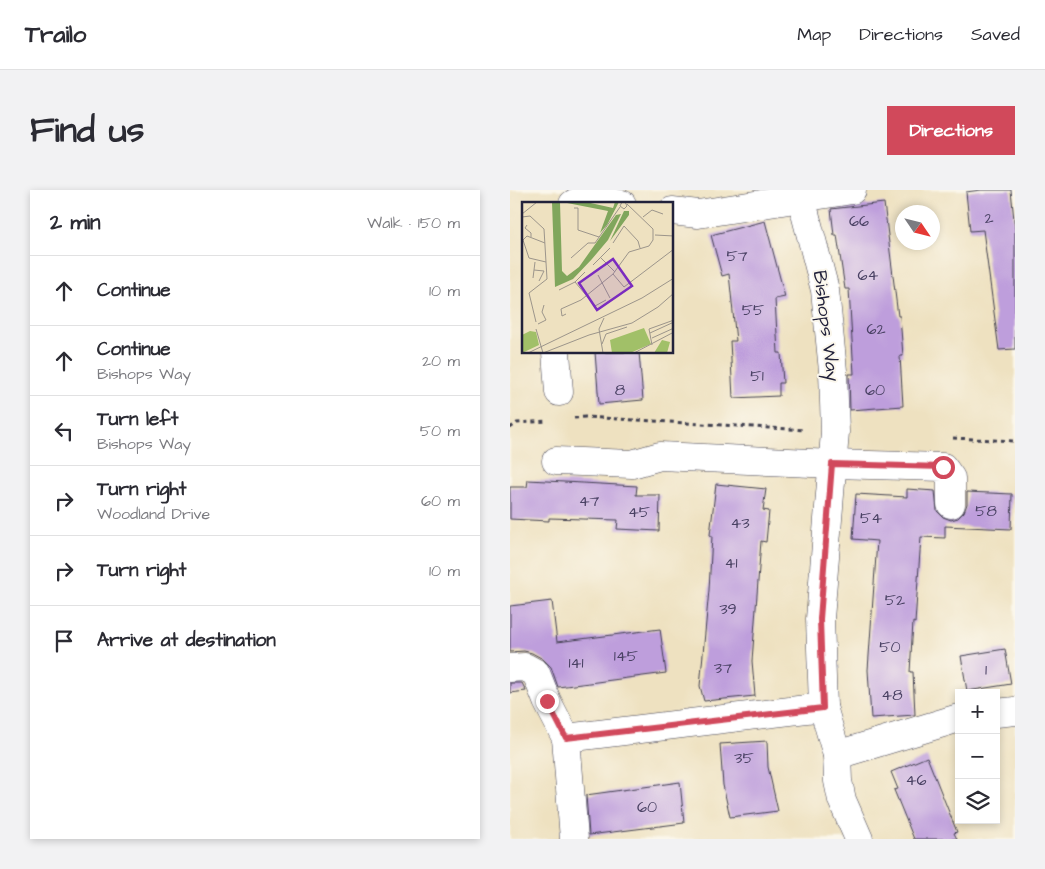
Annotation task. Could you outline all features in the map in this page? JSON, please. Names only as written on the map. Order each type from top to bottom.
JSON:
[{"type":"street","points":[[674,211],[698,214],[800,194],[852,190]]},
{"type":"street","name":"Bishops Way","points":[[800,194],[825,290],[833,371],[835,432],[820,619],[823,708],[837,755],[838,780],[842,800],[859,839]]},
{"type":"street","points":[[556,354],[559,392]]},
{"type":"street","points":[[556,461],[632,464],[660,456],[943,467],[951,478],[951,504]]},
{"type":"street","points":[[510,668],[525,667],[536,672],[547,701],[566,738],[574,839]]},
{"type":"street","points":[[566,738],[823,708]]},
{"type":"street","points":[[1000,714],[1015,712]]},
{"type":"street","points":[[837,755],[955,719]]},
{"type":"path","points":[[566,419],[585,417],[835,432]]},
{"type":"path","points":[[510,428],[517,423],[556,420]]},
{"type":"path","points":[[949,438],[1015,441]]},
{"type":"building","points":[[1011,190],[1015,230],[1015,349],[999,350],[983,230],[970,231],[966,192]]},
{"type":"building","points":[[884,203],[898,316],[900,316],[903,356],[900,356],[903,406],[850,410],[849,374],[854,374],[849,289],[845,289],[837,235],[834,235],[831,209]]},
{"type":"building","points":[[765,221],[785,297],[775,299],[778,353],[781,353],[783,383],[779,383],[779,396],[733,398],[730,341],[736,341],[729,274],[722,276],[711,235]]},
{"type":"building","points":[[595,354],[639,354],[643,400],[599,404]]},
{"type":"building","points":[[528,480],[637,486],[636,495],[660,495],[659,531],[617,529],[618,520],[549,518],[549,521],[510,519],[510,487],[527,487]]},
{"type":"building","points":[[716,484],[766,489],[763,510],[769,511],[766,542],[761,541],[752,661],[755,696],[704,701],[700,686],[709,590],[712,536],[710,535]]},
{"type":"building","points":[[907,489],[935,491],[937,511],[943,517],[951,520],[958,518],[964,512],[967,504],[967,492],[1012,494],[1011,529],[945,526],[945,538],[921,537],[910,672],[913,672],[915,715],[871,718],[868,670],[877,541],[853,539],[856,494],[907,497]]},
{"type":"building","points":[[552,601],[557,642],[660,629],[666,673],[558,687],[551,667],[543,659],[524,651],[510,652],[510,606]]},
{"type":"building","points":[[1005,649],[1011,684],[967,689],[961,656]]},
{"type":"building","points":[[510,683],[522,683],[526,691],[510,693]]},
{"type":"building","points":[[767,741],[768,767],[778,811],[730,817],[723,785],[720,744]]},
{"type":"building","points":[[927,757],[957,832],[954,833],[957,839],[914,839],[894,790],[898,789],[891,772]]},
{"type":"building","points":[[680,782],[684,823],[589,835],[586,795]]},
{"type":"route","points":[[547,701],[566,738],[823,708],[820,619],[832,464],[943,467]]}]
